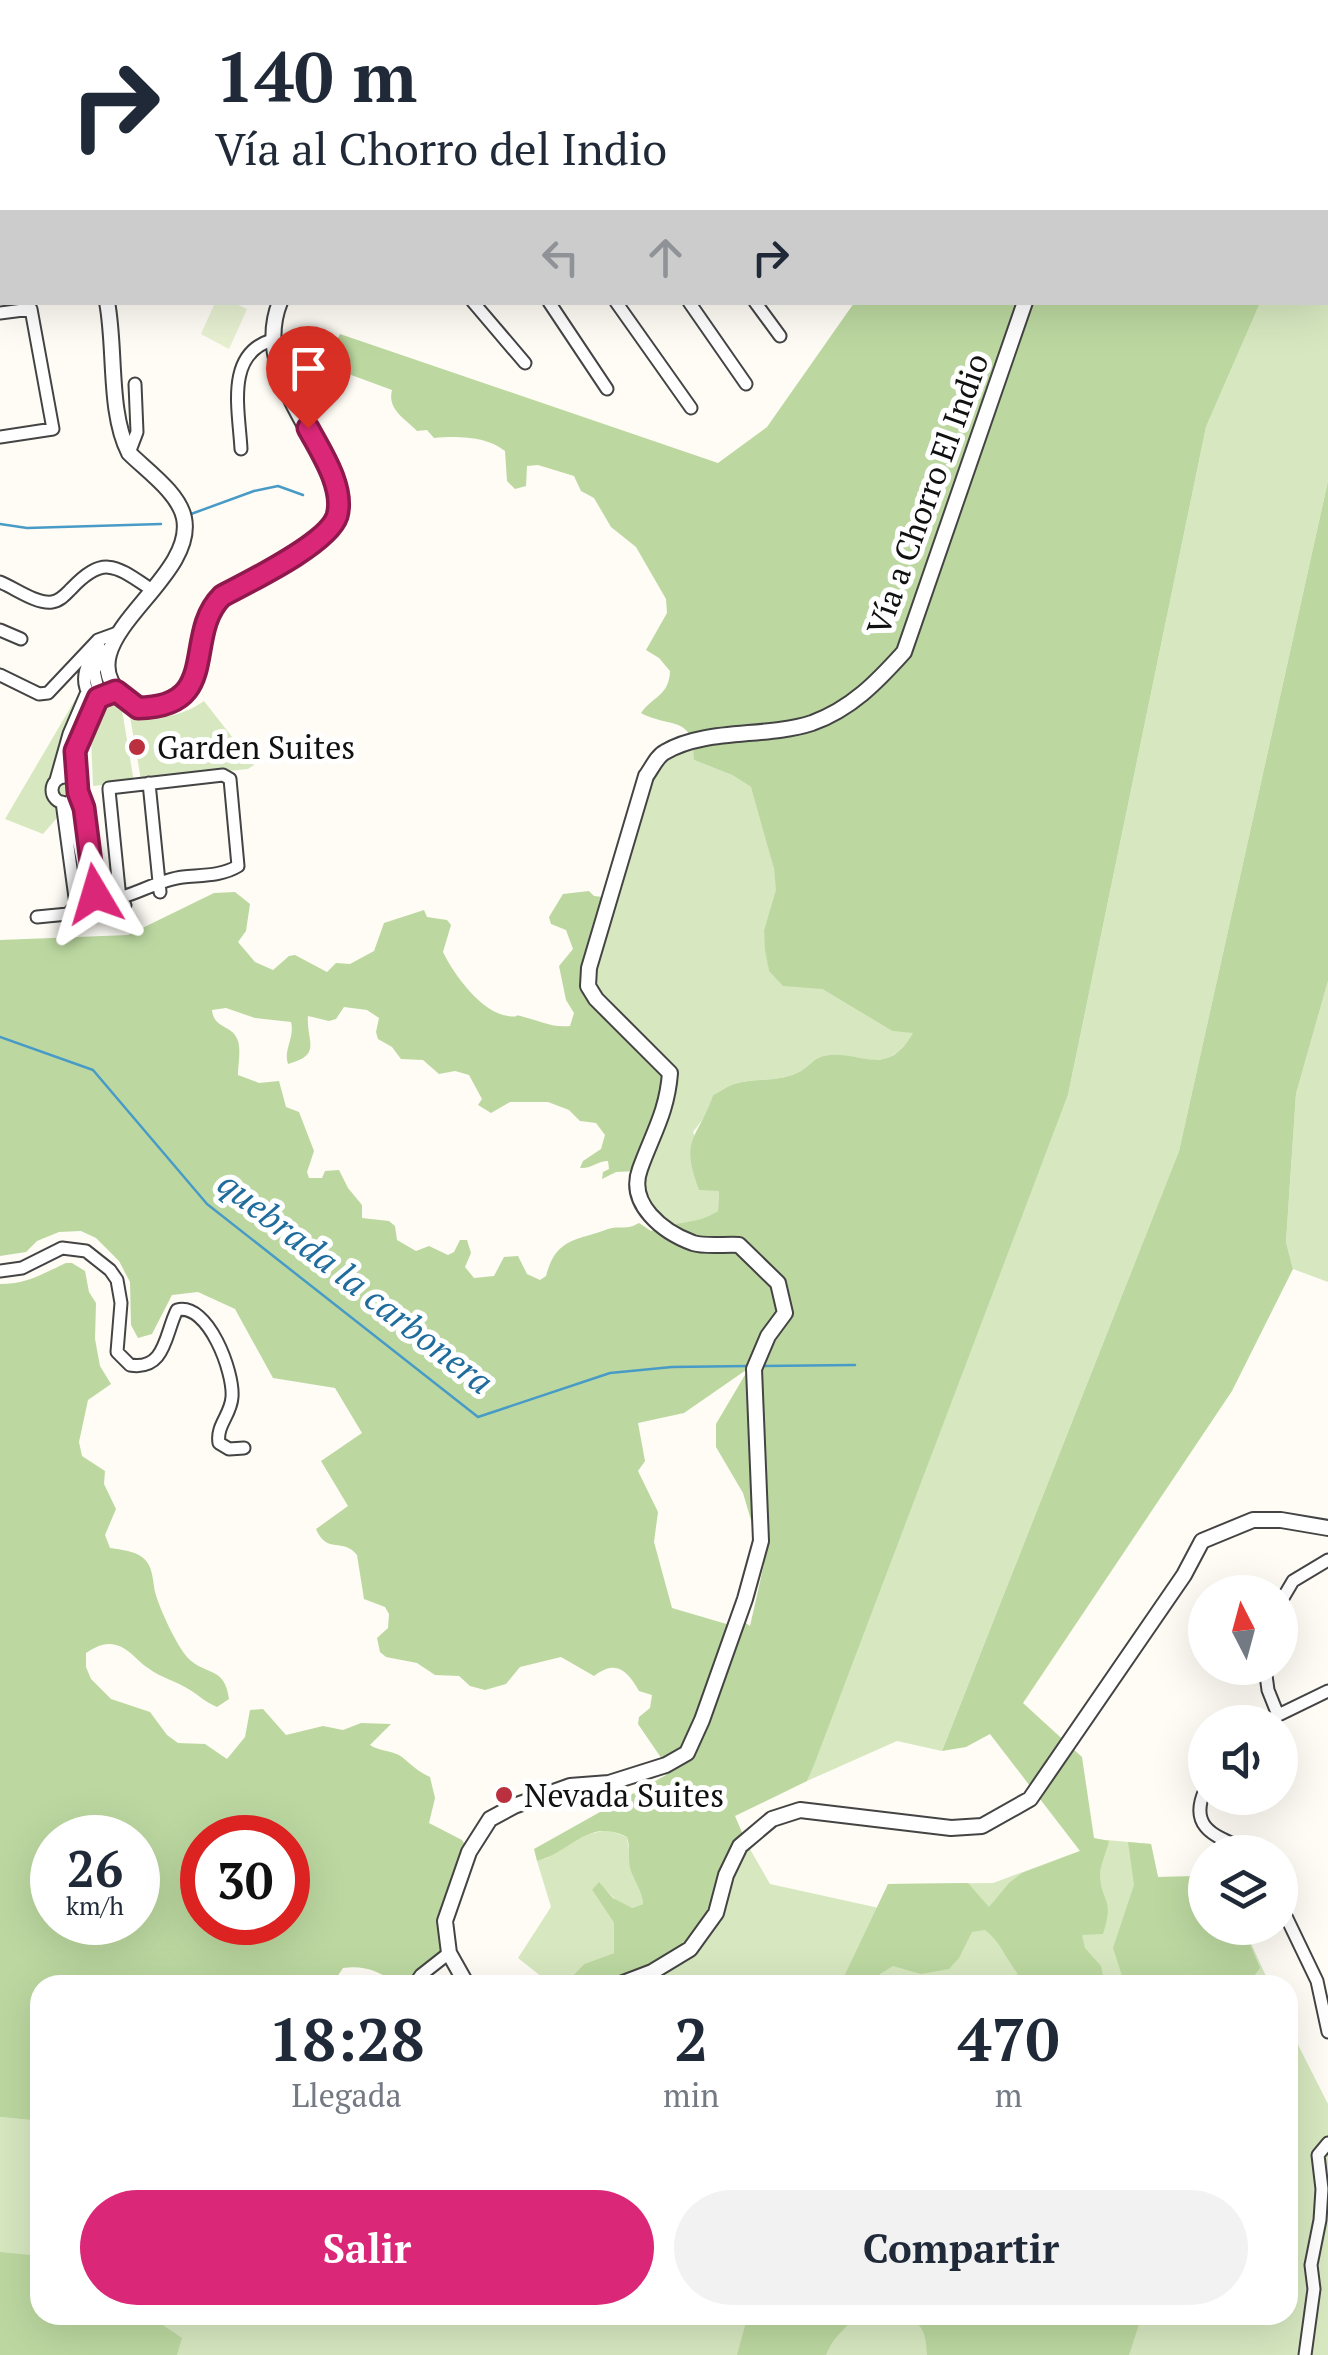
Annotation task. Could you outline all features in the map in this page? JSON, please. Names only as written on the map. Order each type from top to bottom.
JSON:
[{"type":"street","points":[[37,917],[68,914],[76,906],[72,795],[76,744],[95,696],[94,671],[174,564],[186,533],[184,516],[176,501],[129,452],[118,418],[107,305]]},
{"type":"street","points":[[114,645],[109,680],[116,691],[138,708],[170,704],[180,697],[198,670],[205,620],[211,607],[222,596],[318,538],[337,515],[336,490],[330,474],[277,366],[272,340],[279,305]]},
{"type":"street","points":[[476,305],[526,363]]},
{"type":"street","points":[[551,305],[607,389]]},
{"type":"street","points":[[618,305],[691,408]]},
{"type":"street","points":[[690,305],[746,384]]},
{"type":"street","points":[[757,305],[780,336]]},
{"type":"street","name":"Vía a Chorro El Indio","points":[[450,1953],[445,1921],[469,1852],[490,1819],[570,1786],[609,1783],[666,1765],[687,1753],[745,1599],[762,1540],[754,1369],[768,1336],[785,1313],[778,1283],[740,1245],[695,1244],[663,1226],[643,1208],[637,1192],[639,1171],[666,1106],[670,1072],[596,999],[588,986],[589,968],[646,776],[662,753],[694,740],[778,732],[849,706],[904,652],[1023,305]]},
{"type":"street","points":[[0,313],[31,309],[52,429],[0,437]]},
{"type":"street","points":[[242,449],[241,365],[253,348],[272,340]]},
{"type":"street","points":[[129,452],[137,432],[135,384]]},
{"type":"street","points":[[0,582],[54,602],[92,569],[108,567],[152,590]]},
{"type":"street","points":[[0,630],[21,639]]},
{"type":"street","points":[[0,675],[39,694],[48,693],[98,640],[114,645]]},
{"type":"street","points":[[72,795],[53,795],[69,734],[95,696],[116,691]]},
{"type":"street","points":[[56,780],[68,777],[85,846],[91,902],[98,908],[120,903],[159,888],[183,883],[188,878],[226,872],[238,866],[230,779],[223,775],[110,786],[120,903]]},
{"type":"street","points":[[149,783],[159,888]]},
{"type":"street","points":[[0,1271],[22,1268],[62,1248],[80,1248],[91,1254],[114,1274],[120,1303],[118,1352],[124,1362],[136,1367],[148,1364],[162,1352],[177,1310],[194,1311],[225,1358],[230,1375],[232,1400],[218,1432],[218,1443],[229,1449],[244,1448]]},
{"type":"street","points":[[644,1975],[690,1949],[716,1913],[726,1874],[740,1846],[772,1819],[800,1810],[951,1828],[982,1826],[1018,1807],[1030,1799],[1184,1575],[1202,1541],[1254,1520],[1328,1528]]},
{"type":"street","points":[[1298,1578],[1328,1560]]},
{"type":"street","points":[[1298,1705],[1328,1690]]},
{"type":"street","points":[[1200,1815],[1205,1827],[1216,1835]]},
{"type":"street","points":[[1298,1941],[1317,1981],[1328,2032]]},
{"type":"street","points":[[421,1975],[450,1953],[460,1975]]},
{"type":"street","points":[[1305,2355],[1314,2289],[1311,2265],[1320,2220],[1318,2154],[1328,2143]]},
{"type":"green space","points":[[214,305],[247,309],[229,349],[201,334]]},
{"type":"green space","points":[[853,305],[1259,305],[1206,427],[1068,1095],[814,1765],[807,1781],[735,1816],[747,1844],[716,1913],[690,1949],[638,1975],[574,1975],[584,1964],[614,1953],[614,1923],[592,1890],[599,1882],[613,1898],[632,1908],[643,1904],[630,1867],[627,1837],[613,1832],[590,1833],[537,1861],[534,1849],[666,1775],[666,1765],[638,1724],[639,1717],[650,1708],[652,1695],[639,1691],[620,1669],[609,1668],[594,1676],[561,1657],[520,1667],[506,1684],[485,1690],[470,1686],[459,1676],[435,1675],[417,1663],[386,1657],[380,1652],[377,1638],[388,1628],[389,1614],[385,1607],[364,1599],[357,1555],[346,1547],[325,1542],[316,1529],[348,1506],[321,1461],[362,1433],[335,1388],[273,1378],[235,1309],[198,1292],[172,1295],[152,1334],[138,1338],[131,1325],[130,1282],[119,1261],[96,1238],[81,1231],[59,1232],[37,1241],[26,1252],[0,1256],[0,940],[128,935],[214,893],[235,892],[250,904],[246,931],[238,942],[255,962],[273,970],[295,955],[327,972],[336,963],[350,964],[374,951],[384,923],[424,910],[427,917],[447,920],[451,925],[443,952],[462,982],[488,1008],[508,1016],[570,1026],[574,1013],[566,1000],[559,966],[573,949],[566,930],[551,924],[549,917],[563,894],[589,891],[603,897],[588,986],[670,1073],[639,1171],[616,1172],[602,1179],[603,1172],[609,1169],[608,1161],[580,1168],[583,1161],[601,1149],[605,1135],[596,1123],[580,1121],[569,1110],[548,1102],[510,1102],[491,1113],[478,1105],[482,1099],[469,1075],[455,1071],[439,1074],[423,1060],[401,1059],[392,1047],[378,1039],[379,1018],[367,1010],[344,1007],[336,1019],[329,1021],[308,1016],[309,1051],[288,1064],[291,1022],[255,1018],[226,1008],[212,1010],[213,1016],[236,1036],[238,1075],[259,1083],[279,1081],[286,1107],[299,1112],[314,1151],[307,1172],[309,1178],[322,1178],[325,1171],[339,1170],[362,1205],[362,1218],[389,1221],[395,1226],[397,1240],[416,1251],[429,1246],[448,1255],[460,1240],[467,1240],[471,1253],[465,1267],[474,1278],[494,1276],[504,1257],[518,1256],[527,1274],[540,1280],[546,1276],[556,1254],[569,1242],[639,1223],[651,1231],[718,1211],[719,1191],[699,1190],[691,1159],[693,1140],[713,1095],[734,1084],[789,1076],[823,1056],[871,1060],[892,1056],[913,1033],[892,1031],[822,989],[783,986],[769,971],[764,930],[776,890],[774,869],[751,787],[694,760],[693,745],[685,729],[641,713],[664,691],[670,671],[646,650],[667,613],[666,599],[636,547],[611,527],[594,498],[581,491],[574,476],[538,465],[527,466],[526,486],[515,489],[507,481],[505,451],[480,440],[434,438],[427,430],[417,431],[394,408],[392,390],[343,372],[333,348],[340,334],[718,463],[767,427]],"holes":[[[749,1368],[716,1424],[716,1447],[743,1493],[764,1564],[750,1626],[737,1617],[730,1625],[672,1608],[654,1542],[658,1512],[638,1471],[645,1461],[638,1423],[684,1413]]]},
{"type":"green space","points":[[1259,305],[1328,305],[1328,481],[1179,1151],[942,1751],[897,1741],[807,1781],[1068,1095],[1206,427]]},
{"type":"green space","points":[[1328,481],[1328,981],[1296,1094],[1286,1242],[1293,1269],[1232,1391],[1023,1703],[1082,1757],[1094,1838],[1109,1841],[1100,1875],[1108,1906],[1103,1934],[1082,1935],[1085,1948],[1101,1966],[1103,1975],[1016,1975],[999,1945],[985,1930],[972,1932],[949,1969],[921,1974],[893,1966],[880,1975],[845,1975],[888,1884],[968,1883],[989,1907],[1022,1873],[1080,1851],[990,1734],[966,1747],[942,1751],[1179,1151]]},
{"type":"green space","points":[[99,659],[102,669],[82,712],[84,787],[43,834],[5,819]]},
{"type":"green space","points":[[108,682],[120,698],[134,782],[93,786],[90,715]]},
{"type":"green space","points":[[204,701],[254,765],[248,769],[141,780],[129,711],[168,716]]},
{"type":"green space","points":[[694,740],[694,760],[751,787],[758,806],[777,890],[764,930],[769,971],[822,989],[892,1031],[914,1032],[903,1047],[882,1059],[823,1056],[789,1076],[734,1084],[713,1095],[706,1115],[693,1132],[719,1191],[718,1211],[702,1222],[663,1226],[643,1208],[589,968],[646,776],[662,753]]},
{"type":"green space","points":[[1328,981],[1328,1282],[1293,1269],[1286,1242],[1296,1094]]},
{"type":"green space","points":[[66,1263],[85,1271],[89,1292],[96,1303],[95,1339],[100,1366],[111,1384],[88,1400],[79,1442],[82,1456],[105,1471],[104,1484],[116,1509],[105,1535],[110,1548],[144,1558],[178,1644],[194,1663],[223,1681],[229,1699],[217,1707],[112,1644],[86,1653],[91,1679],[111,1699],[150,1712],[178,1743],[205,1744],[227,1759],[245,1737],[250,1710],[263,1709],[286,1735],[323,1726],[343,1730],[361,1723],[391,1724],[370,1745],[398,1755],[430,1777],[435,1798],[429,1823],[462,1840],[469,1852],[445,1921],[447,1948],[414,1975],[382,1975],[351,1967],[343,1968],[338,1975],[30,1975],[30,2120],[0,2117],[0,1284],[10,1284]]},
{"type":"green space","points":[[608,1830],[627,1837],[633,1877],[643,1904],[632,1908],[621,1905],[606,1890],[592,1890],[614,1923],[614,1953],[584,1964],[574,1975],[539,1975],[518,1958],[551,1907],[537,1861],[579,1836]]},
{"type":"green space","points":[[1095,1839],[1151,1844],[1158,1877],[1188,1876],[1188,1945],[1252,1945],[1265,1975],[627,1975],[747,1844],[770,1884],[879,1908],[888,1884],[993,1883],[1080,1851]]},
{"type":"green space","points":[[1128,1842],[1151,1844],[1158,1877],[1188,1876],[1188,1945],[1250,1945],[1260,1968],[1255,1975],[1122,1975],[1113,1948],[1134,1885]]},
{"type":"green space","points":[[1298,2045],[1328,2104],[1328,2355],[0,2355],[0,2117],[30,2120],[30,2325],[1298,2325]]},
{"type":"green space","points":[[0,2252],[30,2255],[30,2325],[163,2325],[182,2338],[177,2355],[0,2355]]},
{"type":"green space","points":[[745,2325],[847,2325],[826,2355],[737,2355]]},
{"type":"green space","points":[[918,2325],[1139,2325],[1129,2355],[927,2355]]},
{"type":"waterway","points":[[191,514],[278,486],[303,495]]},
{"type":"waterway","points":[[0,524],[27,528],[161,524]]},
{"type":"waterway","name":"quebrada la carbonera","points":[[0,1037],[93,1070],[207,1204],[478,1417],[610,1373],[748,1366]]},
{"type":"waterway","name":"quebrada la carbonera","points":[[761,1366],[855,1365]]},
{"type":"place","name":"Garden Suites","points":[[137,747]]},
{"type":"place","name":"Nevada Suites","points":[[504,1795]]},
{"type":"route","points":[[95,894],[75,751],[90,712],[98,698],[116,691],[138,708],[170,704],[180,697],[198,670],[205,620],[211,607],[222,596],[318,538],[333,523],[338,506],[336,490],[308,428]]}]
